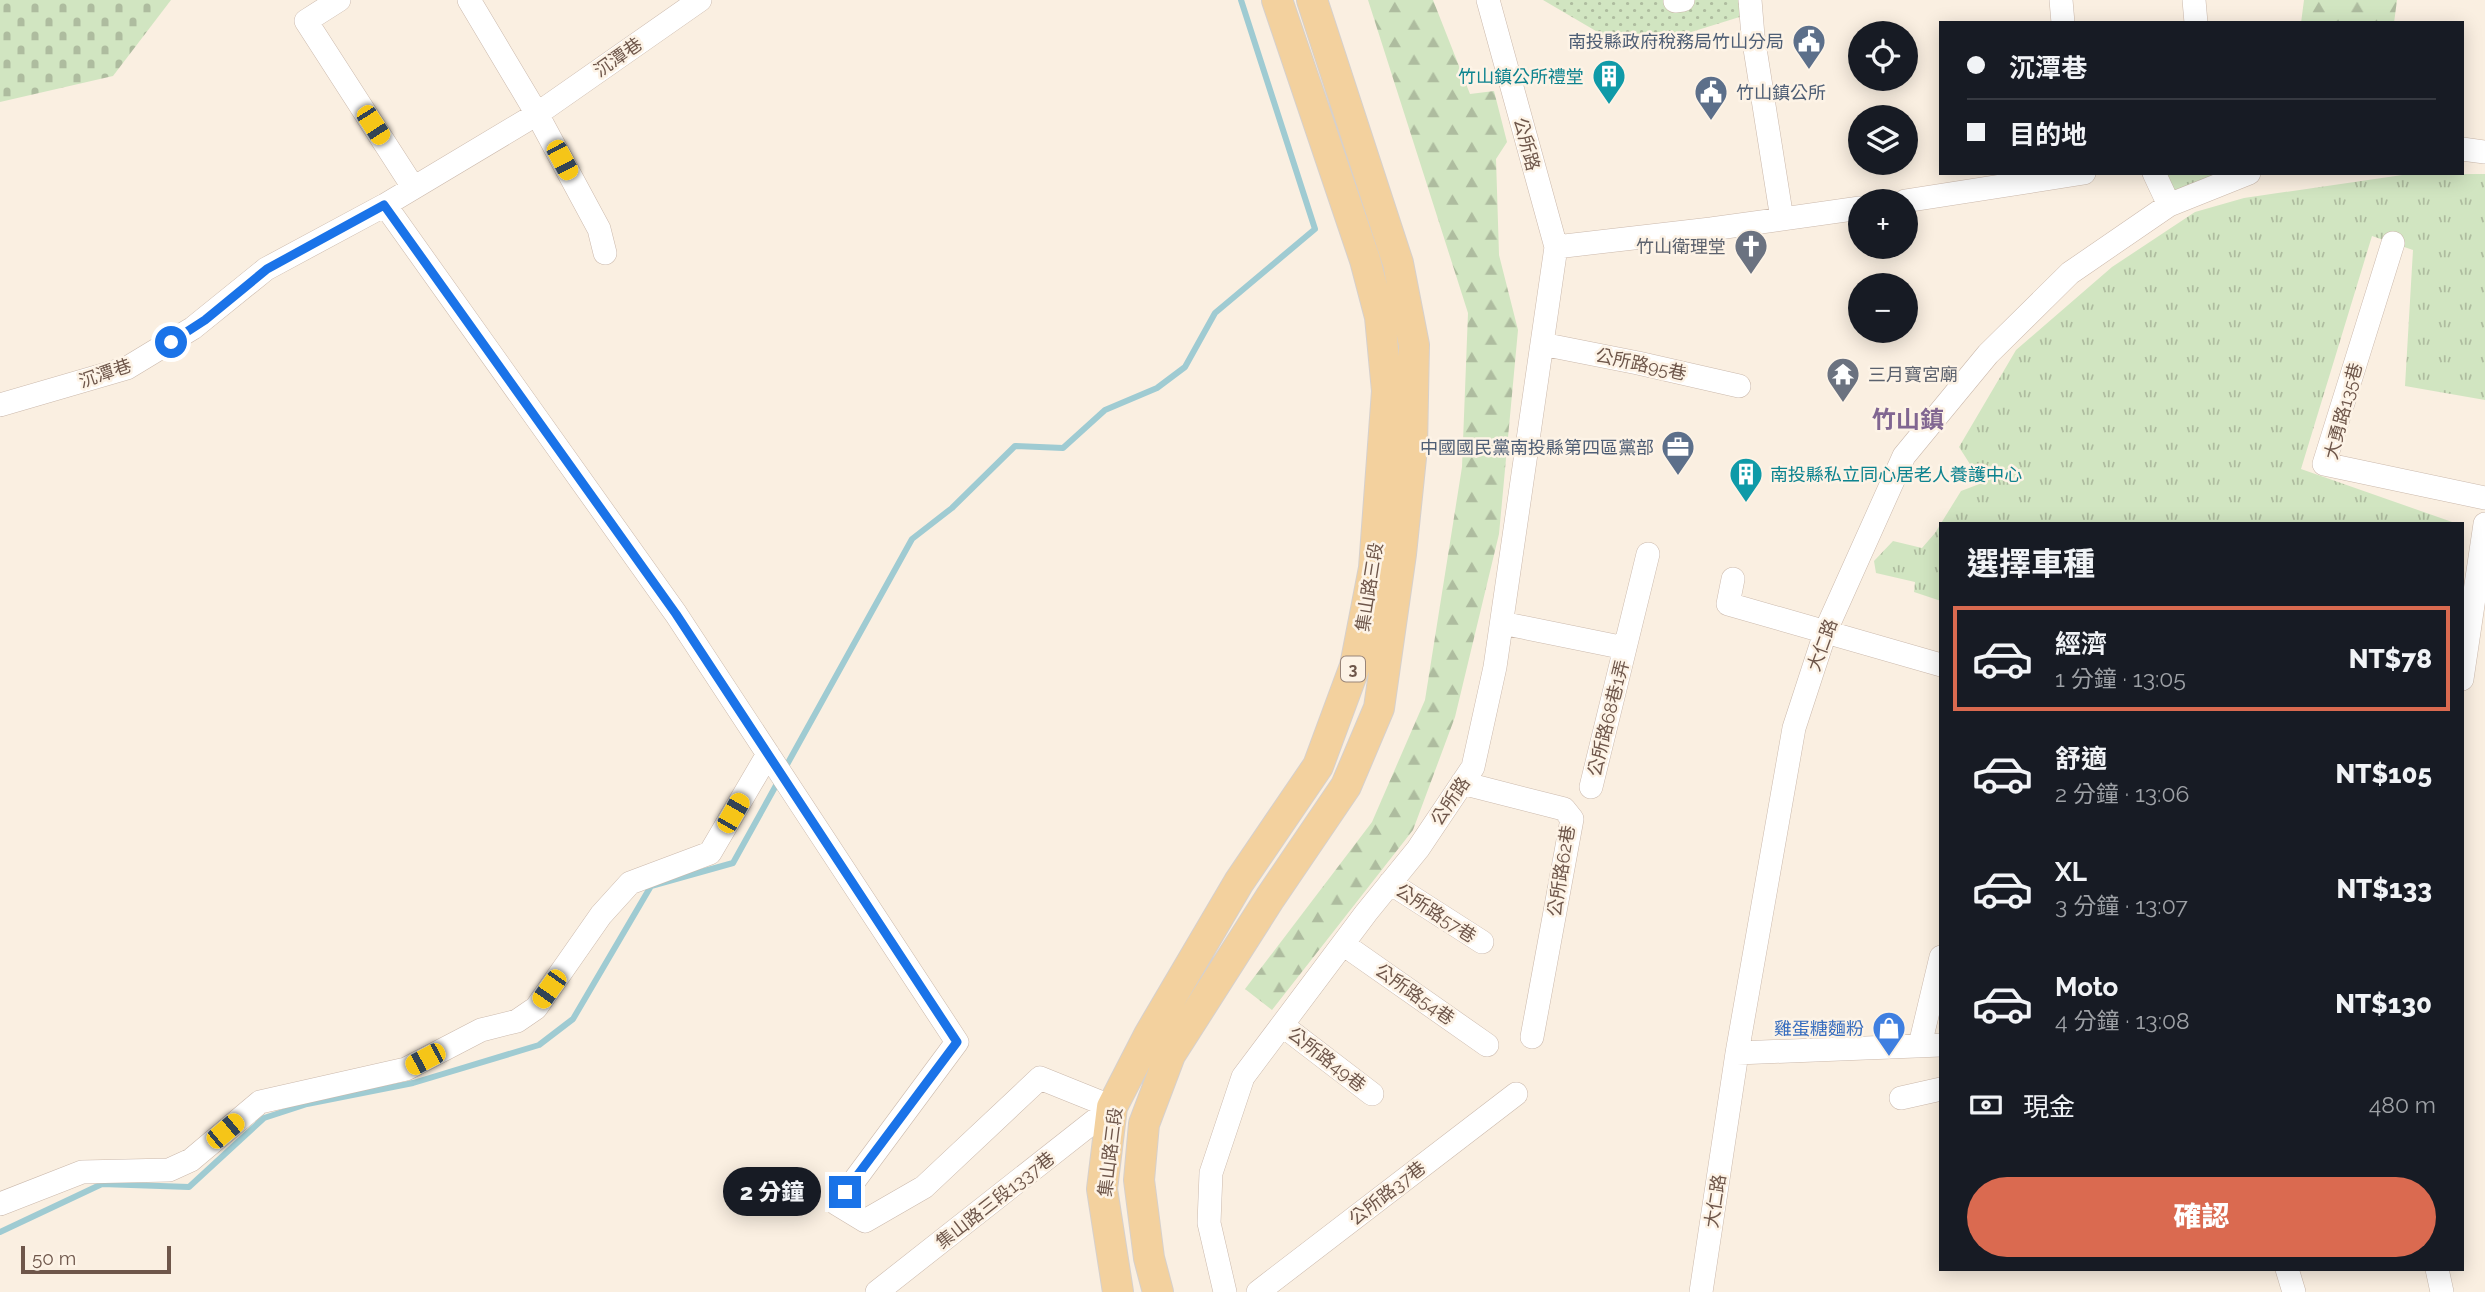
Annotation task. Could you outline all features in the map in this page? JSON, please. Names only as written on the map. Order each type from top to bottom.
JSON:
[{"type":"main road","name":"集山路三段","points":[[1118,1292],[1102,1189],[1112,1107],[1149,1035],[1239,882],[1318,766],[1355,666],[1374,568],[1388,391],[1380,317],[1365,260],[1278,0]]},
{"type":"main road","name":"集山路三段","points":[[1158,1292],[1149,1258],[1139,1180],[1144,1124],[1170,1055],[1270,898],[1346,786],[1378,708],[1401,554],[1412,448],[1414,345],[1398,262],[1312,0]]},
{"type":"street","points":[[340,0],[306,21],[413,187]]},
{"type":"street","points":[[469,0],[537,114],[599,229],[605,253]]},
{"type":"street","name":"沉潭巷","points":[[0,405],[127,368],[193,328],[267,269],[384,205],[537,114],[700,0]]},
{"type":"street","name":"公所路","points":[[1225,1292],[1209,1223],[1211,1173],[1243,1077],[1418,849],[1473,767],[1495,667],[1556,247],[1488,0]]},
{"type":"street","points":[[1750,0],[1753,36],[1782,219]]},
{"type":"street","points":[[2061,0],[2063,21]]},
{"type":"street","points":[[2194,0],[2196,21]]},
{"type":"street","points":[[2464,149],[2485,152]]},
{"type":"street","points":[[1918,199],[2069,175]]},
{"type":"street","points":[[2155,175],[2169,205]]},
{"type":"street","name":"大仁路","points":[[1701,1292],[1737,1053],[1794,728],[1826,631],[1904,456],[1988,354],[2070,274],[2169,205],[2244,175]]},
{"type":"street","points":[[384,205],[676,614],[957,1042],[836,1204],[865,1221],[924,1187],[1040,1079],[1112,1107]]},
{"type":"street","points":[[1556,247],[1848,210]]},
{"type":"street","name":"大勇路135巷","points":[[2393,243],[2324,464],[2485,498]]},
{"type":"street","name":"公所路95巷","points":[[1542,344],[1739,387]]},
{"type":"street","points":[[2464,666],[2485,524]]},
{"type":"street","name":"公所路68巷1弄","points":[[1591,788],[1648,554]]},
{"type":"street","points":[[1733,579],[1728,604],[1939,664]]},
{"type":"street","points":[[1502,622],[1625,648]]},
{"type":"street","points":[[0,1204],[82,1172],[169,1170],[191,1160],[260,1102],[406,1069],[481,1030],[517,1021],[536,1008],[601,915],[630,883],[710,853],[771,758]]},
{"type":"street","name":"公所路62巷","points":[[1462,783],[1564,809],[1572,819],[1532,1037]]},
{"type":"street","name":"公所路57巷","points":[[1390,883],[1482,942]]},
{"type":"street","name":"公所路54巷","points":[[1343,944],[1487,1045]]},
{"type":"street","points":[[1737,1053],[1935,1048],[1939,987]]},
{"type":"street","name":"公所路49巷","points":[[1282,1024],[1372,1094]]},
{"type":"street","points":[[1901,1098],[1939,1089]]},
{"type":"street","name":"公所路37巷","points":[[1258,1292],[1516,1094]]},
{"type":"street","name":"集山路三段1337巷","points":[[877,1292],[1112,1107]]},
{"type":"street","points":[[2288,1271],[2294,1292]]},
{"type":"street","points":[[2437,1271],[2442,1292]]},
{"type":"green space","points":[[0,0],[171,0],[113,76],[0,102]]},
{"type":"green space","points":[[1368,0],[1433,0],[1470,94],[1494,91],[1507,142],[1496,159],[1499,255],[1518,330],[1499,534],[1455,717],[1413,830],[1272,1010],[1245,989],[1372,822],[1425,700],[1462,467],[1468,313]]},
{"type":"green space","points":[[1543,0],[1756,0],[1746,15],[1630,51]]},
{"type":"green space","points":[[2304,0],[2397,0],[2394,21],[2301,21]]},
{"type":"green space","points":[[2485,174],[2485,400],[2405,386],[2413,250],[2372,236],[2301,469],[2452,522],[1942,522],[1961,491],[1982,483],[1959,447],[2016,350],[2112,267],[2195,212],[2244,198],[2402,175]]},
{"type":"green space","points":[[2155,175],[2231,175],[2169,205]]},
{"type":"green space","points":[[1939,526],[1939,600],[1914,592],[1915,582],[1876,573],[1874,561],[1893,541],[1922,548]]},
{"type":"waterway","points":[[784,770],[912,539],[952,508],[1015,446],[1063,448],[1105,410],[1157,388],[1185,367],[1215,313],[1315,229],[1241,0]]},
{"type":"waterway","points":[[0,1232],[102,1184],[189,1187],[264,1118],[307,1104],[413,1083],[539,1045],[573,1019],[651,886],[733,863],[779,780]]},
{"type":"place","name":"南投縣政府稅務局竹山分局","points":[[1809,71]]},
{"type":"place","name":"竹山鎮公所禮堂","points":[[1609,106]]},
{"type":"place","name":"竹山鎮公所","points":[[1711,122]]},
{"type":"place","name":"竹山衛理堂","points":[[1751,276]]},
{"type":"place","name":"三月寶宮廟","points":[[1843,404]]},
{"type":"place","name":"中國國民黨南投縣第四區黨部","points":[[1678,477]]},
{"type":"place","name":"南投縣私立同心居老人養護中心","points":[[1746,504]]},
{"type":"place","name":"雞蛋糖麵粉","points":[[1889,1058]]},
{"type":"district","name":"竹山鎮","points":[[1908,419]]},
{"type":"route","points":[[171,342],[205,320],[267,269],[384,205],[676,614],[957,1042],[845,1192]]}]
